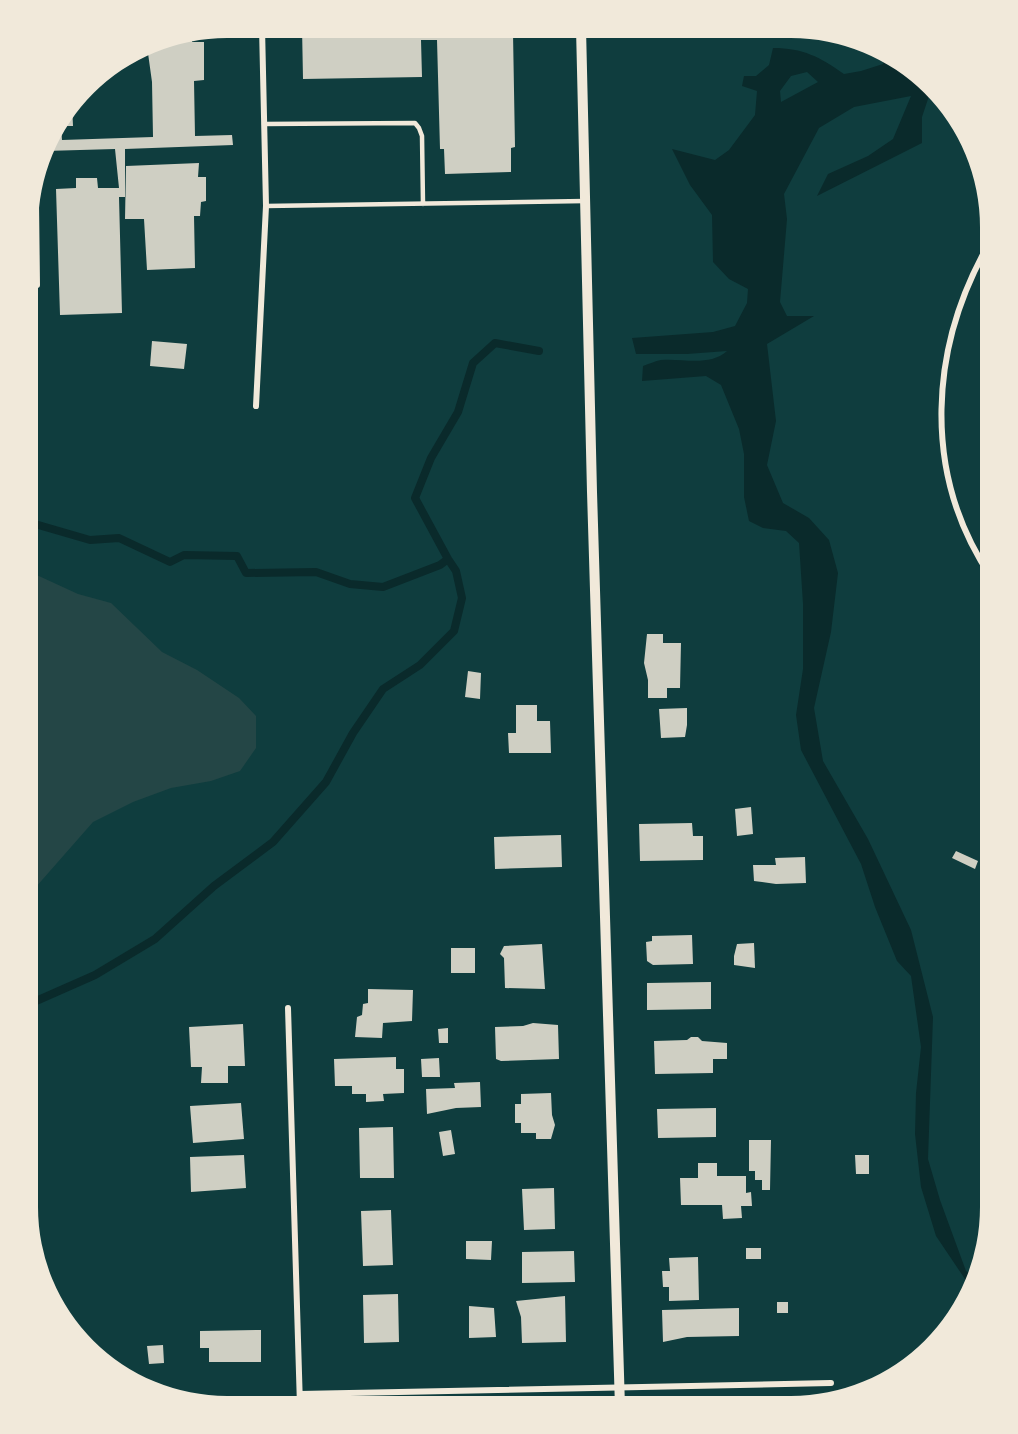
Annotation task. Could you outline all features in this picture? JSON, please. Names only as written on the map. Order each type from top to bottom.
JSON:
[{"type":"street","points":[[256,406],[267,206],[262,38]]},
{"type":"street","points":[[581,38],[620,1396]]},
{"type":"street","points":[[980,259],[957,313],[946,353],[941,395],[942,437],[948,478],[960,518],[980,556]]},
{"type":"street","points":[[288,1008],[300,1394],[831,1383]]},
{"type":"lane","points":[[264,124],[414,123],[422,136],[423,204]]},
{"type":"lane","points":[[267,206],[585,201]]},
{"type":"shaded area","points":[[773,48],[784,48],[811,55],[844,74],[883,64],[883,62],[907,76],[929,97],[922,117],[922,143],[817,196],[828,174],[868,156],[893,139],[911,96],[854,107],[819,128],[784,194],[787,219],[780,302],[787,316],[814,316],[767,344],[776,421],[767,465],[783,503],[809,518],[829,540],[838,573],[831,632],[814,708],[823,761],[868,839],[911,930],[933,1017],[928,1159],[940,1200],[968,1273],[966,1280],[936,1236],[921,1187],[915,1134],[916,1093],[921,1047],[911,976],[897,961],[875,907],[861,864],[801,750],[796,715],[803,669],[803,604],[799,543],[786,531],[763,528],[749,521],[744,497],[744,454],[739,429],[721,385],[706,376],[642,381],[643,366],[654,362],[712,359],[727,351],[636,354],[632,338],[713,332],[735,326],[747,303],[748,289],[729,279],[713,262],[712,215],[690,185],[672,149],[715,160],[729,150],[755,115],[757,91],[742,86],[744,76],[756,76],[769,65]],"holes":[[[807,72],[818,82],[781,102],[780,91],[791,76]]]},
{"type":"shaded area","points":[[38,576],[78,594],[111,603],[162,652],[197,670],[239,698],[256,716],[256,748],[240,771],[211,781],[171,788],[133,802],[93,822],[38,885]]},
{"type":"building","points":[[302,38],[513,38],[515,147],[511,148],[511,172],[445,174],[444,149],[440,149],[437,40],[421,40],[422,77],[303,79]]},
{"type":"building","points":[[192,41],[204,42],[204,80],[194,81],[195,136],[232,135],[233,145],[125,149],[125,197],[119,197],[122,313],[60,315],[56,189],[76,188],[76,178],[97,178],[98,188],[119,188],[115,149],[53,151],[62,135],[62,140],[153,137],[152,82],[148,55],[177,44]]},
{"type":"building","points":[[73,116],[73,126],[66,126]]},
{"type":"building","points":[[199,163],[198,177],[206,177],[206,201],[201,202],[200,216],[194,216],[195,268],[147,270],[144,219],[125,219],[126,166]]},
{"type":"building","points":[[152,341],[187,344],[184,369],[150,366]]},
{"type":"building","points":[[647,634],[663,634],[663,643],[681,643],[680,688],[667,688],[667,698],[648,698],[648,680],[644,663]]},
{"type":"building","points":[[468,671],[481,673],[480,699],[465,697]]},
{"type":"building","points":[[516,705],[537,705],[537,721],[550,721],[551,753],[509,753],[508,733],[516,733]]},
{"type":"building","points":[[687,708],[685,737],[661,738],[659,709]]},
{"type":"building","points":[[751,807],[753,834],[737,836],[735,809]]},
{"type":"building","points":[[692,823],[693,836],[703,836],[703,860],[640,861],[639,824]]},
{"type":"building","points":[[561,835],[562,867],[495,869],[494,837]]},
{"type":"building","points":[[956,851],[978,861],[975,869],[952,858]]},
{"type":"building","points":[[805,857],[806,883],[776,884],[754,881],[753,865],[776,865],[775,858]]},
{"type":"building","points":[[692,935],[693,964],[653,965],[647,961],[646,942],[652,941],[652,936]]},
{"type":"building","points":[[754,943],[755,968],[734,965],[737,944]]},
{"type":"building","points":[[542,944],[545,989],[505,988],[504,958],[500,954],[504,946]]},
{"type":"building","points":[[451,948],[475,948],[475,973],[451,973]]},
{"type":"building","points":[[711,982],[711,1009],[647,1010],[647,983]]},
{"type":"building","points":[[368,989],[413,990],[412,1021],[383,1023],[382,1038],[355,1037],[357,1017],[362,1015],[363,1004],[368,1003]]},
{"type":"building","points":[[533,1023],[558,1025],[559,1059],[501,1061],[496,1059],[495,1027],[523,1026]]},
{"type":"building","points":[[243,1024],[245,1066],[228,1066],[228,1083],[201,1083],[202,1067],[191,1067],[189,1027]]},
{"type":"building","points":[[448,1028],[448,1043],[439,1043],[438,1029]]},
{"type":"building","points":[[691,1037],[698,1037],[702,1041],[727,1043],[727,1059],[713,1059],[713,1073],[655,1074],[654,1041],[687,1040]]},
{"type":"building","points":[[396,1057],[396,1069],[404,1069],[404,1093],[383,1094],[384,1101],[366,1102],[366,1094],[352,1094],[352,1086],[335,1086],[334,1059]]},
{"type":"building","points":[[439,1058],[440,1077],[422,1077],[421,1059]]},
{"type":"building","points":[[480,1082],[481,1107],[456,1108],[427,1114],[426,1089],[455,1088],[454,1083]]},
{"type":"building","points":[[551,1093],[555,1125],[551,1139],[536,1139],[536,1133],[521,1133],[521,1123],[515,1123],[515,1104],[521,1104],[521,1094]]},
{"type":"building","points":[[241,1103],[244,1139],[193,1143],[190,1106]]},
{"type":"building","points":[[716,1108],[716,1137],[658,1138],[657,1109]]},
{"type":"building","points":[[393,1127],[394,1178],[360,1178],[359,1128]]},
{"type":"building","points":[[451,1130],[455,1154],[443,1156],[439,1132]]},
{"type":"building","points":[[749,1140],[771,1140],[770,1190],[762,1190],[762,1180],[755,1180],[755,1171],[749,1171]]},
{"type":"building","points":[[244,1155],[246,1188],[191,1192],[190,1157]]},
{"type":"building","points":[[855,1155],[869,1155],[869,1174],[856,1174]]},
{"type":"building","points":[[698,1163],[717,1163],[717,1176],[746,1176],[746,1193],[751,1192],[752,1206],[741,1206],[742,1218],[723,1219],[722,1205],[681,1205],[680,1178],[698,1178]]},
{"type":"building","points":[[554,1188],[555,1229],[524,1230],[522,1189]]},
{"type":"building","points":[[391,1210],[393,1265],[363,1266],[361,1211]]},
{"type":"building","points":[[466,1241],[492,1241],[491,1260],[466,1259]]},
{"type":"building","points":[[746,1248],[761,1248],[761,1259],[746,1259]]},
{"type":"building","points":[[574,1251],[575,1282],[522,1283],[522,1252]]},
{"type":"building","points":[[698,1257],[699,1300],[669,1301],[669,1287],[663,1287],[662,1271],[670,1271],[669,1258]]},
{"type":"building","points":[[398,1294],[399,1342],[364,1343],[363,1295]]},
{"type":"building","points":[[565,1296],[566,1342],[522,1343],[521,1317],[516,1301]]},
{"type":"building","points":[[777,1302],[788,1302],[788,1313],[777,1313]]},
{"type":"building","points":[[469,1306],[494,1308],[496,1337],[469,1338]]},
{"type":"building","points":[[739,1308],[739,1336],[687,1337],[663,1342],[662,1310]]},
{"type":"building","points":[[261,1330],[261,1362],[209,1362],[209,1348],[200,1348],[200,1331]]},
{"type":"building","points":[[163,1345],[164,1363],[149,1364],[147,1346]]},
{"type":"waterway","points":[[38,1000],[95,975],[155,939],[214,886],[273,842],[326,782],[353,733],[383,689],[420,665],[454,631],[462,598],[456,571],[415,498],[431,458],[458,412],[473,363],[495,343],[539,351]]},
{"type":"waterway","points":[[38,525],[90,540],[119,538],[170,562],[184,555],[237,556],[246,573],[316,572],[350,584],[383,587],[440,565],[448,559]]}]
